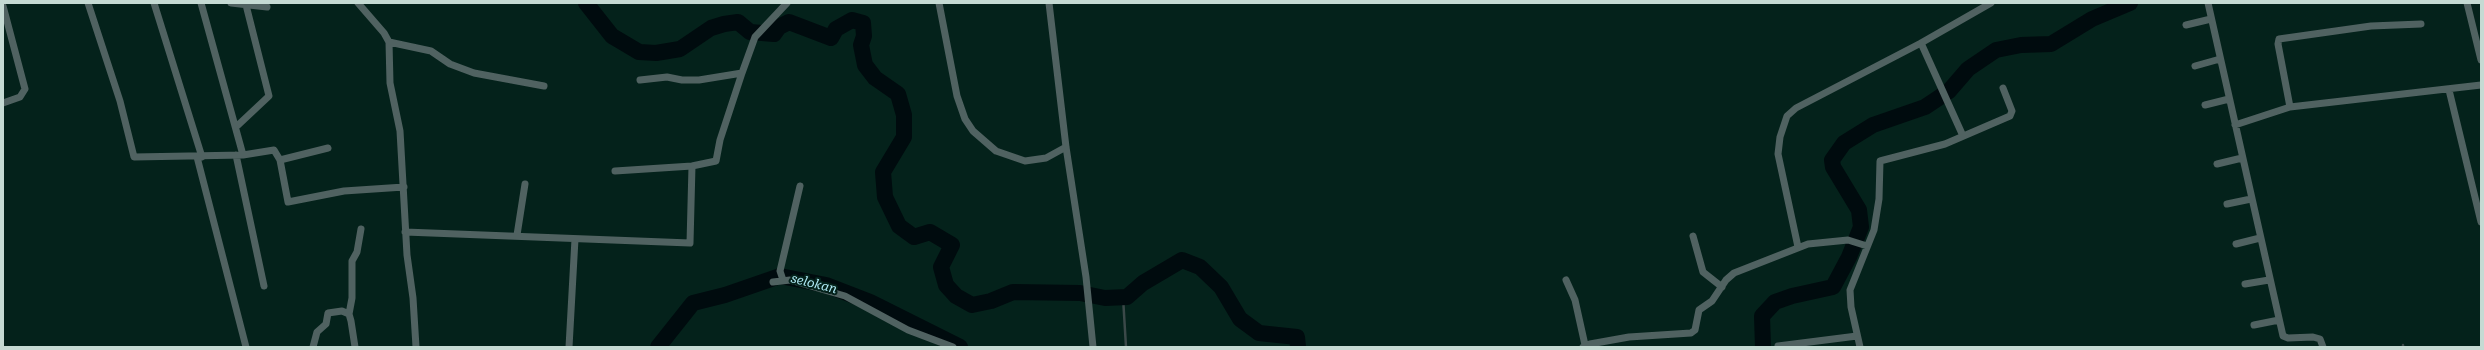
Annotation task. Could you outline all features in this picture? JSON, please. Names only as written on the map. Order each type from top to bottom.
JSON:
[{"type":"street","points":[[88,3],[120,101],[134,157],[199,157],[240,155],[274,150],[280,160],[288,202],[344,191],[404,187]]},
{"type":"street","points":[[154,3],[199,157],[246,347]]},
{"type":"street","points":[[201,3],[236,127],[264,286]]},
{"type":"street","points":[[231,3],[267,7]]},
{"type":"street","points":[[358,3],[384,33],[389,42],[390,84],[400,131],[404,187],[405,232],[416,347]]},
{"type":"street","points":[[615,171],[692,166],[714,162],[717,159],[720,140],[750,46],[758,33],[787,3]]},
{"type":"street","points":[[939,3],[957,96],[965,119],[973,131],[996,151],[1025,161],[1046,158],[1066,148]]},
{"type":"street","points":[[1050,3],[1066,148],[1088,295],[1094,347]]},
{"type":"street","points":[[1798,247],[1778,154],[1780,137],[1787,116],[1796,108],[1921,43],[1991,3]]},
{"type":"street","points":[[2208,3],[2228,99],[2283,336],[2285,338],[2313,337],[2320,339],[2323,347]]},
{"type":"street","points":[[2467,3],[2481,60]]},
{"type":"street","points":[[236,127],[269,96],[246,5]]},
{"type":"street","points":[[3,6],[25,89],[21,96],[3,103]]},
{"type":"street","points":[[2186,25],[2211,19]]},
{"type":"street","points":[[2290,107],[2278,44],[2279,39],[2371,26],[2421,24]]},
{"type":"street","points":[[389,42],[431,52],[450,64],[474,73],[544,86]]},
{"type":"street","points":[[1921,43],[1963,136]]},
{"type":"street","points":[[2196,66],[2220,59]]},
{"type":"street","points":[[640,80],[667,77],[682,80],[699,80],[742,73]]},
{"type":"street","points":[[2235,125],[2290,107],[2332,100],[2449,90],[2481,85]]},
{"type":"street","points":[[1860,347],[1851,307],[1850,290],[1878,215],[1880,161],[1887,157],[1930,149],[2012,114],[2003,88]]},
{"type":"street","points":[[2449,90],[2481,222]]},
{"type":"street","points":[[2205,105],[2228,99]]},
{"type":"street","points":[[280,160],[328,148]]},
{"type":"street","points":[[2218,164],[2242,158]]},
{"type":"street","points":[[405,232],[690,243],[692,166]]},
{"type":"street","points":[[517,236],[525,184]]},
{"type":"street","points":[[783,279],[780,271],[800,186]]},
{"type":"street","points":[[2227,204],[2251,199]]},
{"type":"street","points":[[355,347],[349,314],[352,298],[352,261],[359,246],[360,229]]},
{"type":"street","points":[[1693,236],[1703,272],[1722,287]]},
{"type":"street","points":[[2236,244],[2260,238]]},
{"type":"street","points":[[569,347],[575,239]]},
{"type":"street","points":[[1566,280],[1575,300],[1584,346],[1691,333],[1695,330],[1699,310],[1712,301],[1734,273],[1798,247],[1848,240],[1867,246]]},
{"type":"street","points":[[773,282],[783,279],[814,285],[844,296],[908,330],[953,347]]},
{"type":"street","points":[[2245,284],[2269,280]]},
{"type":"street","points":[[313,347],[317,332],[325,326],[330,312],[342,311],[349,314]]},
{"type":"street","points":[[2254,325],[2279,320]]},
{"type":"street","points":[[1778,346],[1857,336]]},
{"type":"waterway","points":[[586,3],[612,36],[639,52],[656,53],[680,49],[711,28],[738,22],[750,32],[774,34],[779,27],[789,22],[831,38],[836,29],[852,20],[863,23],[864,36],[861,45],[865,65],[875,78],[898,94],[904,115],[904,137],[883,172],[885,197],[899,226],[914,237],[930,232],[952,245],[941,267],[946,285],[956,296],[972,305],[991,301],[1013,292],[1080,293],[1105,298],[1127,297],[1143,283],[1182,260],[1200,267],[1221,287],[1240,319],[1259,333],[1297,337],[1298,347]]},
{"type":"waterway","points":[[1763,347],[1762,316],[1775,302],[1792,296],[1833,287],[1849,257],[1861,227],[1859,210],[1833,167],[1832,160],[1844,143],[1873,125],[1925,107],[1949,91],[1968,69],[1996,50],[2021,45],[2051,44],[2092,19],[2130,3]]},
{"type":"waterway","name":"selokan","points":[[658,347],[693,303],[725,295],[780,276],[826,285],[870,302],[960,347]]},
{"type":"waterway","points":[[1123,297],[1126,347]]}]
